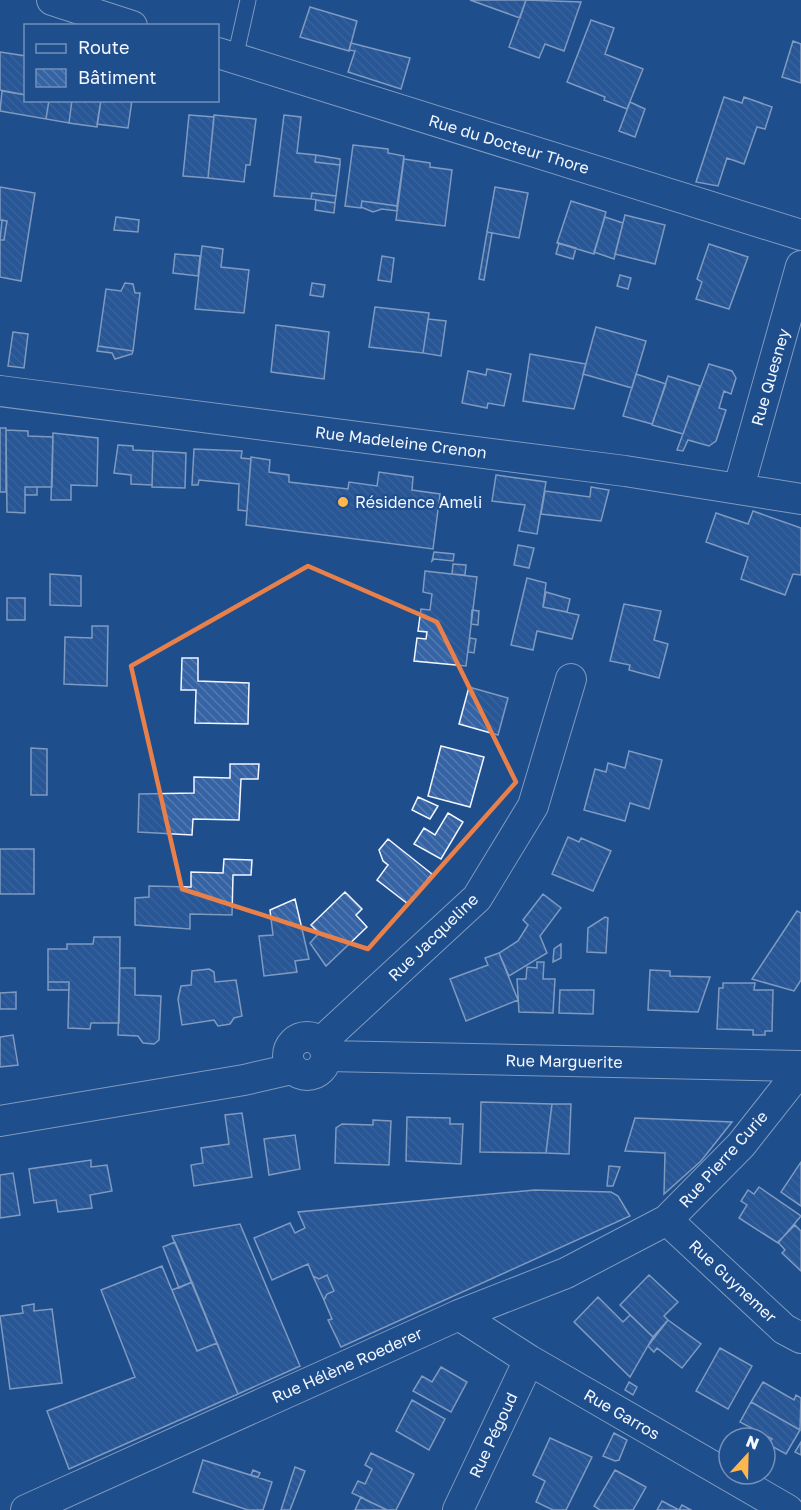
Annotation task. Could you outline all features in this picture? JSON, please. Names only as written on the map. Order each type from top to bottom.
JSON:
[{"type":"street","points":[[52,0],[126,24]]},
{"type":"street","name":"Rue du Docteur Thore","points":[[226,56],[801,235]]},
{"type":"street","name":"Rue Quesney","points":[[739,487],[801,266]]},
{"type":"street","name":"Rue Madeleine Crenon","points":[[0,391],[739,487],[801,499]]},
{"type":"street","name":"Rue Jacqueline","points":[[324,1049],[477,898],[533,806],[571,680]]},
{"type":"street","name":"Rue Marguerite","points":[[0,1120],[244,1080],[292,1069],[288,1057],[292,1045],[302,1037],[324,1049],[801,1068]]},
{"type":"street","name":"Rue Pierre Curie","points":[[667,1220],[741,1145],[801,1068]]},
{"type":"street","name":"Rue Hélène Roederer","points":[[26,1510],[459,1315],[566,1273],[667,1220]]},
{"type":"street","name":"Rue Guynemer","points":[[667,1220],[784,1329],[801,1338]]},
{"type":"street","name":"Rue Garros","points":[[459,1315],[529,1360],[788,1510]]},
{"type":"street","name":"Rue Pégoud","points":[[458,1510],[529,1360]]},
{"type":"lane","points":[[226,56],[248,0]]},
{"type":"highlighted area","points":[[308,566],[437,622],[516,782],[368,949],[182,889],[131,666]]},
{"type":"building","points":[[470,0],[526,0],[520,18]]},
{"type":"building","points":[[526,0],[581,2],[564,51],[545,44],[539,58],[509,47]]},
{"type":"building","points":[[310,7],[357,21],[349,51],[300,37]]},
{"type":"building","points":[[591,20],[614,28],[605,54],[643,69],[627,109],[604,100],[605,97],[567,82]]},
{"type":"building","points":[[793,41],[801,44],[801,83],[782,77]]},
{"type":"building","points":[[351,43],[410,58],[401,89],[348,72],[355,51],[349,50]]},
{"type":"building","points":[[0,52],[24,56],[24,95],[0,90]]},
{"type":"building","points":[[2,91],[24,95],[24,102],[49,102],[46,119],[0,111]]},
{"type":"building","points":[[724,97],[742,103],[744,97],[772,107],[765,129],[757,127],[744,164],[727,158],[718,186],[696,182]]},
{"type":"building","points":[[49,102],[72,102],[69,123],[46,119]]},
{"type":"building","points":[[72,102],[101,102],[97,127],[69,123]]},
{"type":"building","points":[[101,102],[132,102],[128,128],[97,124]]},
{"type":"building","points":[[630,102],[645,109],[635,137],[619,131]]},
{"type":"building","points":[[189,115],[214,117],[208,178],[183,176]]},
{"type":"building","points":[[214,115],[256,119],[250,165],[246,165],[244,182],[208,178]]},
{"type":"building","points":[[284,115],[301,117],[297,153],[316,155],[315,162],[340,165],[336,196],[312,193],[311,199],[274,196]]},
{"type":"building","points":[[353,145],[388,149],[388,153],[404,156],[397,206],[362,201],[361,208],[345,206]]},
{"type":"building","points":[[316,155],[340,159],[340,165],[315,162]]},
{"type":"building","points":[[404,159],[430,163],[430,167],[452,170],[445,226],[396,220]]},
{"type":"building","points":[[0,187],[35,193],[21,281],[0,277],[0,240],[4,240],[7,221],[0,220]]},
{"type":"building","points":[[495,187],[528,193],[519,238],[487,232]]},
{"type":"building","points":[[312,193],[336,196],[335,203],[311,199]]},
{"type":"building","points":[[316,200],[335,203],[334,213],[315,210]]},
{"type":"building","points":[[362,201],[397,206],[397,211],[382,209],[373,212],[361,207]]},
{"type":"building","points":[[571,201],[606,212],[594,254],[557,243]]},
{"type":"building","points":[[625,215],[665,225],[655,264],[615,254]]},
{"type":"building","points":[[116,217],[139,220],[138,232],[114,230]]},
{"type":"building","points":[[605,217],[623,223],[614,259],[594,252]]},
{"type":"building","points":[[2,220],[7,221],[4,240],[0,240]]},
{"type":"building","points":[[487,232],[492,233],[484,280],[479,279]]},
{"type":"building","points":[[559,243],[576,248],[573,259],[556,254]]},
{"type":"building","points":[[709,244],[748,257],[729,309],[696,299],[702,282],[697,279]]},
{"type":"building","points":[[202,246],[223,249],[221,267],[249,270],[244,313],[195,309]]},
{"type":"building","points":[[175,254],[200,256],[198,276],[173,273]]},
{"type":"building","points":[[382,256],[394,258],[391,282],[378,280]]},
{"type":"building","points":[[620,275],[631,278],[628,289],[617,286]]},
{"type":"building","points":[[125,283],[133,284],[135,293],[140,293],[133,351],[98,346],[106,289],[121,291]]},
{"type":"building","points":[[312,283],[325,285],[323,297],[310,295]]},
{"type":"building","points":[[375,307],[429,313],[423,353],[369,347]]},
{"type":"building","points":[[428,319],[446,321],[441,356],[423,353]]},
{"type":"building","points":[[276,325],[329,332],[324,379],[271,372]]},
{"type":"building","points":[[596,327],[646,341],[632,388],[583,374]]},
{"type":"building","points":[[13,332],[28,334],[24,368],[8,366]]},
{"type":"building","points":[[98,346],[133,351],[132,354],[115,359],[112,353],[97,351]]},
{"type":"building","points":[[530,354],[586,364],[574,409],[523,401]]},
{"type":"building","points":[[709,364],[732,371],[736,378],[731,394],[724,391],[719,408],[726,410],[716,441],[709,446],[688,440],[683,451],[677,450]]},
{"type":"building","points":[[487,369],[511,374],[504,406],[488,403],[487,408],[462,403],[468,371],[486,375]]},
{"type":"building","points":[[636,374],[666,384],[652,424],[623,416]]},
{"type":"building","points":[[668,376],[700,386],[683,434],[652,425]]},
{"type":"building","points":[[0,428],[6,428],[6,492],[0,492]]},
{"type":"building","points":[[6,430],[28,431],[28,436],[53,437],[52,487],[25,487],[25,513],[7,512]]},
{"type":"building","points":[[53,433],[98,438],[97,486],[71,485],[71,500],[51,500]]},
{"type":"building","points":[[118,445],[133,446],[133,450],[153,451],[152,485],[131,484],[131,475],[114,473]]},
{"type":"building","points":[[194,449],[242,451],[241,458],[251,459],[247,511],[238,510],[239,484],[199,480],[198,485],[192,485]]},
{"type":"building","points":[[153,451],[186,453],[185,488],[152,487]]},
{"type":"building","name":"Résidence Ameli","points":[[251,457],[270,460],[269,472],[289,475],[289,482],[348,489],[349,482],[377,486],[379,472],[413,477],[412,490],[440,494],[433,549],[246,525]]},
{"type":"building","points":[[496,475],[546,482],[537,534],[519,531],[525,505],[492,501]]},
{"type":"building","points":[[25,487],[37,487],[37,495],[25,495]]},
{"type":"building","points":[[591,487],[609,490],[601,521],[541,514],[545,491],[590,497]]},
{"type":"building","points":[[753,511],[801,528],[801,575],[793,574],[785,595],[741,579],[748,557],[706,542],[716,513],[748,524]]},
{"type":"building","points":[[518,545],[534,548],[529,568],[514,565]]},
{"type":"building","points":[[434,552],[454,554],[453,561],[434,559],[432,561]]},
{"type":"building","points":[[453,564],[466,565],[465,575],[452,574]]},
{"type":"building","points":[[425,571],[477,577],[466,666],[414,661],[417,638],[426,639],[427,632],[418,631],[421,609],[430,610],[432,594],[423,592]]},
{"type":"building","points":[[50,574],[81,576],[81,606],[50,605]]},
{"type":"building","points":[[527,578],[546,583],[543,607],[579,615],[572,639],[537,631],[533,650],[511,645]]},
{"type":"building","points":[[546,592],[570,599],[567,612],[543,607]]},
{"type":"building","points":[[7,598],[25,598],[25,620],[7,620]]},
{"type":"building","points":[[624,604],[661,611],[654,640],[668,644],[659,678],[629,670],[630,665],[610,661]]},
{"type":"building","points":[[472,610],[479,611],[478,625],[471,624]]},
{"type":"building","points":[[92,626],[108,626],[107,686],[64,684],[65,637],[92,638]]},
{"type":"building","points":[[470,638],[476,639],[474,653],[468,652]]},
{"type":"building","points":[[182,658],[198,658],[198,681],[249,683],[248,724],[195,723],[196,690],[181,690]]},
{"type":"building","points":[[469,687],[508,698],[498,735],[459,724]]},
{"type":"building","points":[[441,746],[484,757],[470,807],[428,796]]},
{"type":"building","points":[[31,748],[47,749],[47,795],[31,795]]},
{"type":"building","points":[[629,751],[662,760],[649,809],[630,803],[625,821],[584,810],[595,769],[606,772],[608,763],[625,768]]},
{"type":"building","points":[[230,764],[259,764],[258,779],[241,779],[239,820],[193,819],[192,835],[138,832],[139,794],[194,793],[194,777],[230,778]]},
{"type":"building","points":[[418,797],[438,806],[430,819],[412,810]]},
{"type":"building","points":[[448,813],[463,822],[441,859],[414,844],[424,828],[435,835]]},
{"type":"building","points":[[568,837],[579,842],[581,838],[611,851],[593,891],[552,874]]},
{"type":"building","points":[[388,839],[432,874],[408,904],[377,880],[388,865],[383,861],[379,850]]},
{"type":"building","points":[[0,849],[34,849],[34,894],[0,894]]},
{"type":"building","points":[[224,859],[252,860],[251,875],[233,875],[232,915],[190,914],[190,929],[135,925],[135,898],[149,897],[149,886],[191,887],[191,872],[223,873]]},
{"type":"building","points":[[345,892],[362,909],[356,915],[367,927],[326,966],[310,943],[319,933],[311,925]]},
{"type":"building","points":[[543,894],[561,908],[540,936],[547,953],[509,976],[499,953],[518,941],[528,925],[523,920]]},
{"type":"building","points":[[295,899],[309,959],[295,961],[297,972],[264,976],[259,936],[273,935],[270,910]]},
{"type":"building","points":[[797,911],[801,913],[801,980],[794,991],[752,979]]},
{"type":"building","points":[[605,917],[608,918],[606,953],[587,952],[588,928]]},
{"type":"building","points":[[94,937],[120,937],[119,1023],[91,1023],[90,1029],[68,1028],[69,982],[48,982],[48,949],[67,949],[67,944],[93,944]]},
{"type":"building","points":[[561,944],[561,958],[553,962],[554,949]]},
{"type":"building","points":[[499,953],[518,1000],[466,1021],[450,979],[488,965],[485,958]]},
{"type":"building","points":[[537,962],[544,962],[543,979],[555,979],[553,1013],[519,1012],[517,979],[526,979],[527,967],[537,968]]},
{"type":"building","points":[[120,968],[135,968],[135,995],[161,996],[159,1040],[154,1044],[143,1043],[138,1036],[118,1035]]},
{"type":"building","points":[[209,969],[214,972],[215,982],[236,980],[242,1016],[234,1018],[230,1024],[218,1026],[214,1020],[182,1025],[178,999],[181,986],[191,985],[192,971]]},
{"type":"building","points":[[650,970],[670,971],[670,976],[710,977],[698,1012],[648,1010]]},
{"type":"building","points":[[48,982],[69,982],[69,990],[48,990]]},
{"type":"building","points":[[723,983],[755,983],[754,990],[773,990],[772,1031],[765,1031],[765,1035],[753,1035],[753,1030],[717,1029],[719,988],[723,988]]},
{"type":"building","points":[[560,990],[594,990],[593,1014],[559,1013]]},
{"type":"building","points":[[16,992],[16,1009],[0,1009],[0,993]]},
{"type":"building","points":[[13,1035],[18,1065],[0,1067],[0,1037]]},
{"type":"building","points":[[481,1102],[552,1104],[546,1153],[480,1152]]},
{"type":"building","points":[[552,1104],[571,1104],[569,1154],[546,1153]]},
{"type":"building","points":[[242,1113],[252,1177],[194,1186],[191,1165],[203,1163],[201,1148],[229,1144],[225,1115]]},
{"type":"building","points":[[407,1117],[450,1118],[450,1124],[463,1124],[461,1164],[406,1161]]},
{"type":"building","points":[[635,1118],[732,1122],[701,1161],[664,1194],[665,1153],[625,1151]]},
{"type":"building","points":[[373,1120],[391,1121],[389,1165],[335,1163],[336,1128],[342,1124],[373,1125]]},
{"type":"building","points":[[295,1135],[300,1169],[269,1175],[264,1139]]},
{"type":"building","points":[[91,1160],[91,1167],[107,1165],[112,1191],[90,1195],[92,1208],[58,1212],[56,1200],[34,1203],[29,1169]]},
{"type":"building","points":[[801,1162],[801,1206],[781,1192]]},
{"type":"building","points":[[609,1166],[620,1167],[613,1186],[607,1186]]},
{"type":"building","points":[[13,1173],[20,1215],[0,1218],[0,1175]]},
{"type":"building","points":[[759,1187],[801,1216],[778,1243],[739,1218],[747,1205],[741,1201],[748,1190],[754,1194]]},
{"type":"building","points":[[535,1190],[611,1192],[618,1196],[630,1216],[341,1347],[328,1320],[332,1319],[324,1300],[327,1294],[334,1291],[327,1275],[319,1279],[313,1276],[308,1264],[272,1280],[254,1238],[290,1223],[295,1233],[305,1228],[298,1212]]},
{"type":"building","points":[[240,1224],[300,1366],[238,1394],[172,1236]]},
{"type":"building","points":[[795,1225],[801,1231],[801,1271],[782,1253],[785,1250],[778,1242]]},
{"type":"building","points":[[175,1242],[192,1282],[179,1288],[163,1247]]},
{"type":"building","points":[[162,1266],[197,1351],[217,1343],[238,1394],[69,1469],[47,1411],[135,1377],[101,1290]]},
{"type":"building","points":[[327,1275],[334,1291],[327,1294],[324,1300],[313,1276],[319,1279]]},
{"type":"building","points":[[649,1275],[678,1302],[664,1316],[668,1320],[653,1337],[620,1305]]},
{"type":"building","points":[[192,1282],[217,1343],[197,1351],[172,1290]]},
{"type":"building","points":[[598,1297],[623,1322],[630,1315],[653,1337],[630,1377],[574,1322]]},
{"type":"building","points":[[34,1304],[34,1311],[52,1309],[62,1383],[10,1389],[0,1316],[23,1313],[22,1306]]},
{"type":"building","points":[[668,1320],[701,1344],[682,1368],[657,1348],[654,1352],[648,1346]]},
{"type":"building","points":[[720,1348],[752,1366],[728,1409],[696,1391]]},
{"type":"building","points":[[441,1367],[467,1382],[451,1412],[413,1391],[422,1376],[432,1382]]},
{"type":"building","points":[[629,1382],[637,1387],[633,1395],[625,1390]]},
{"type":"building","points":[[763,1382],[794,1400],[796,1395],[801,1398],[800,1430],[751,1402]]},
{"type":"building","points":[[412,1400],[445,1419],[429,1450],[396,1431]]},
{"type":"building","points":[[751,1402],[800,1430],[786,1454],[777,1449],[777,1426],[748,1426],[740,1422]]},
{"type":"building","points":[[614,1433],[627,1440],[619,1460],[615,1461],[603,1456]]},
{"type":"building","points":[[550,1438],[592,1457],[566,1510],[553,1510],[536,1502],[545,1481],[533,1475]]},
{"type":"building","points":[[801,1442],[801,1455],[795,1452]]},
{"type":"building","points":[[371,1453],[414,1474],[396,1510],[387,1510],[352,1493],[358,1481],[365,1484],[372,1469],[365,1465]]},
{"type":"building","points":[[203,1460],[272,1482],[263,1510],[248,1510],[193,1492]]},
{"type":"building","points":[[295,1467],[305,1471],[290,1510],[281,1510]]},
{"type":"building","points":[[253,1470],[260,1473],[258,1477],[251,1475]]},
{"type":"building","points":[[615,1470],[646,1487],[633,1510],[600,1510],[594,1506]]},
{"type":"building","points":[[361,1497],[366,1500],[387,1510],[355,1510]]},
{"type":"building","points":[[662,1501],[679,1510],[657,1510]]},
{"type":"building","points":[[682,1505],[691,1510],[679,1510]]},
{"type":"place","name":"Résidence Ameli","points":[[343,502]]}]
